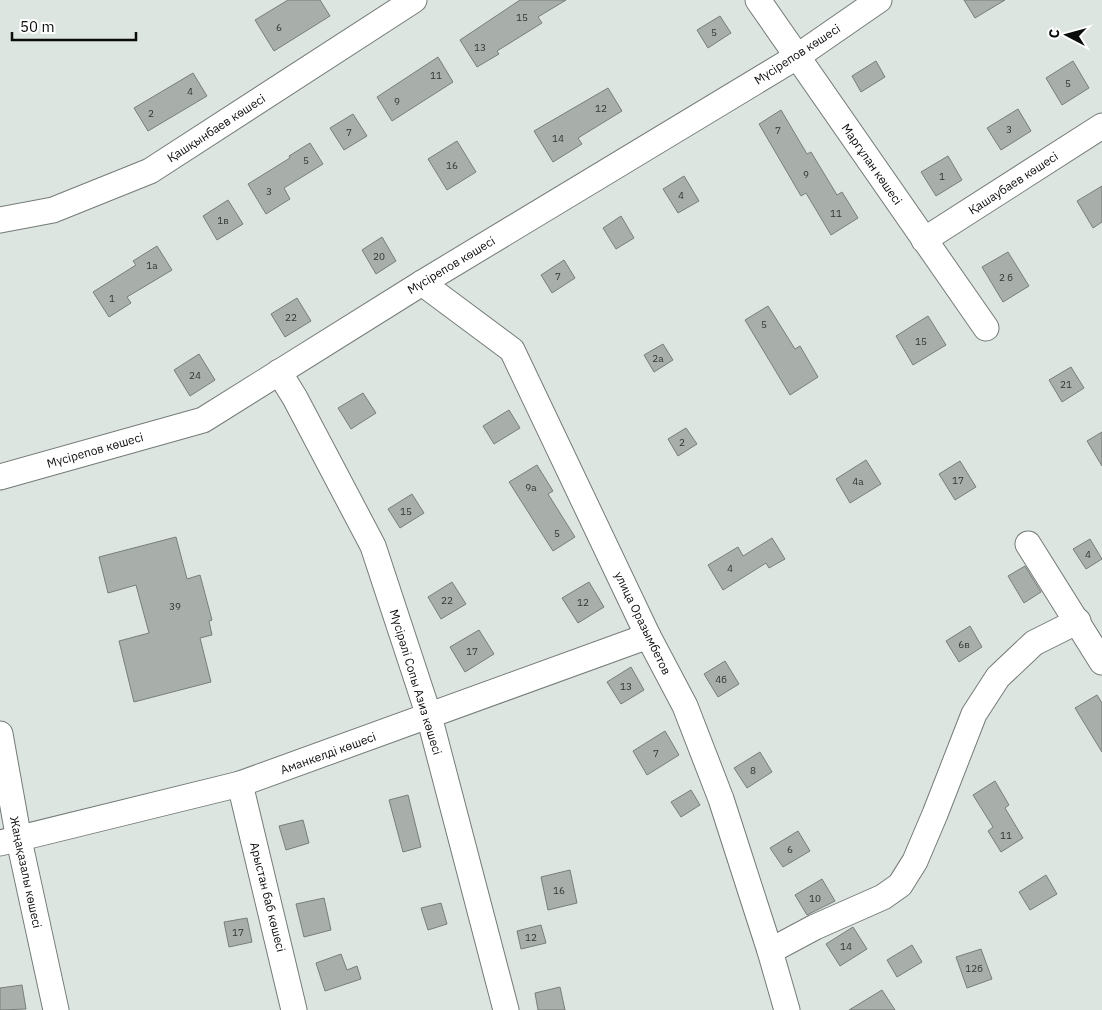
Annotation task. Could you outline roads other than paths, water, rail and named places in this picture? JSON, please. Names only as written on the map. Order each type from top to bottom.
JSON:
[{"type":"street","name":"Қашқынбаев көшесі","points":[[0,220],[53,210],[150,171],[414,0]]},
{"type":"street","name":"Маргұлан көшесі","points":[[758,0],[986,328]]},
{"type":"street","name":"Мүсірепов көшесі","points":[[0,477],[203,420],[422,283],[798,56],[879,0]]},
{"type":"street","name":"Қашаубаев көшесі","points":[[924,240],[1102,126]]},
{"type":"street","name":"улица Оразымбетов","points":[[422,283],[512,350],[648,636],[688,714],[721,799],[787,1010]]},
{"type":"street","name":"Мүсірәлі Сопы Азиз көшесі","points":[[278,372],[295,398],[372,546],[430,716],[506,1010]]},
{"type":"street","points":[[1028,544],[1102,662]]},
{"type":"street","points":[[770,951],[815,927],[883,897],[900,885],[915,861],[936,814],[974,714],[998,677],[1034,643],[1078,621]]},
{"type":"street","name":"Аманкелді көшесі","points":[[10,842],[240,784],[648,636]]},
{"type":"street","name":"Жаңақазалы көшесі","points":[[0,734],[10,842],[56,1010]]},
{"type":"street","name":"Арыстан баб көшесі","points":[[240,784],[294,1010]]}]
